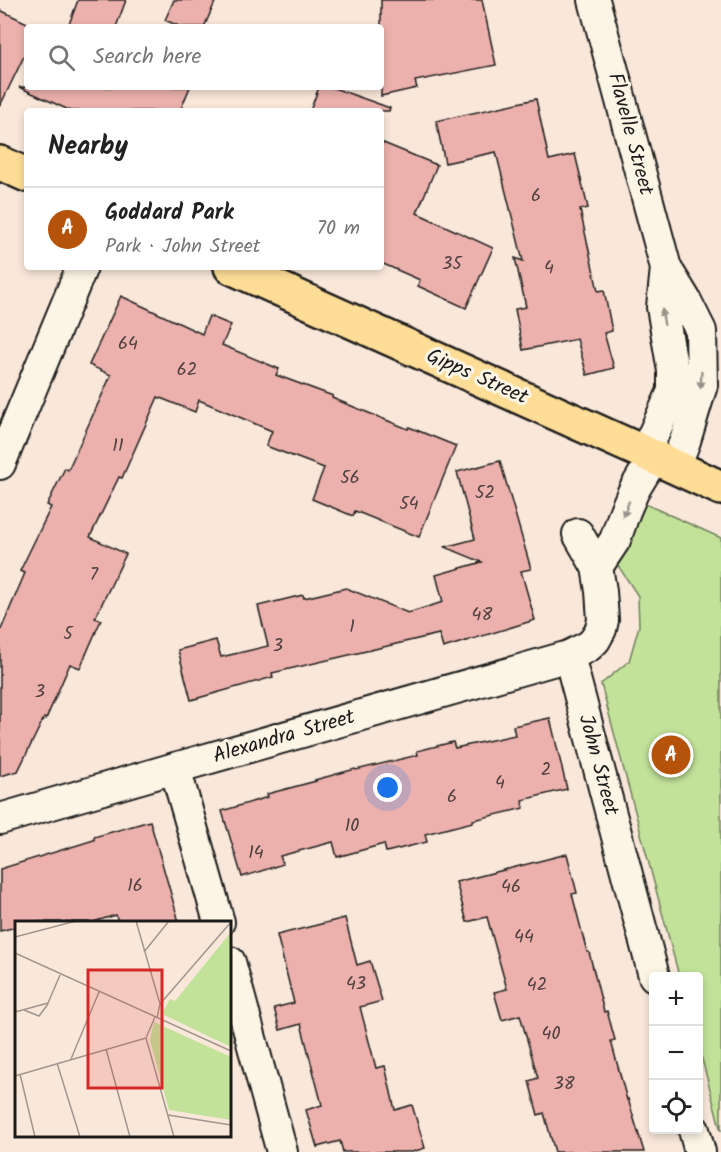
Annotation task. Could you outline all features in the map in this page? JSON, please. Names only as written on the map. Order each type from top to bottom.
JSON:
[{"type":"main road","points":[[0,163],[24,174]]},
{"type":"main road","name":"Gipps Street","points":[[238,270],[721,488]]},
{"type":"street","name":"Flavelle Street","points":[[594,0],[666,268],[685,299],[711,328],[702,385],[685,441],[658,459]]},
{"type":"street","name":"Flavelle Street","points":[[658,459],[673,391],[673,371],[662,307],[666,268]]},
{"type":"street","points":[[0,464],[81,270]]},
{"type":"street","points":[[597,567],[615,540],[634,490],[658,459]]},
{"type":"street","points":[[569,656],[589,646],[595,640],[603,620],[597,567],[578,534]]},
{"type":"street","name":"Alexandra Street","points":[[0,819],[569,656]]},
{"type":"street","name":"John Street","points":[[569,656],[653,972]]},
{"type":"street","points":[[175,768],[219,921]]},
{"type":"street","points":[[231,966],[282,1152]]},
{"type":"street","points":[[695,1134],[700,1152]]},
{"type":"green space","points":[[643,503],[721,538],[721,1131],[703,1063],[703,972],[678,972],[601,684],[629,661],[639,626],[638,596],[617,564]]},
{"type":"building","points":[[78,0],[126,0],[117,24],[69,24]]},
{"type":"building","points":[[174,0],[216,0],[205,24],[174,24],[165,20]]},
{"type":"building","points":[[381,0],[482,0],[496,65],[415,81],[417,88],[381,96],[381,90],[384,90],[384,24],[381,24]]},
{"type":"building","points":[[0,10],[27,24],[24,24],[24,56],[0,106]]},
{"type":"building","points":[[26,90],[189,90],[181,108],[64,108]]},
{"type":"building","points":[[318,90],[339,90],[390,108],[389,111],[384,111],[384,108],[311,108]]},
{"type":"building","points":[[536,99],[549,160],[575,154],[588,208],[580,210],[598,291],[604,290],[612,331],[604,333],[614,368],[587,375],[577,339],[523,350],[515,309],[526,307],[515,258],[523,261],[496,152],[445,163],[436,121]]},
{"type":"building","points":[[384,143],[437,165],[417,213],[493,248],[466,308],[418,286],[420,280],[384,264]]},
{"type":"building","points":[[121,296],[202,334],[209,316],[231,325],[222,345],[279,369],[276,375],[456,446],[419,537],[355,511],[353,516],[312,499],[324,468],[266,446],[272,431],[199,400],[195,412],[158,397],[122,478],[119,477],[90,537],[126,554],[95,618],[101,620],[80,668],[70,664],[46,719],[44,718],[18,771],[0,776],[0,632],[25,573],[20,571],[51,507],[47,505],[65,468],[68,470],[111,375],[89,365]]},
{"type":"building","points":[[500,461],[531,569],[521,571],[535,620],[443,648],[439,634],[272,673],[273,677],[191,700],[178,650],[216,640],[221,657],[268,646],[258,606],[346,588],[408,613],[443,602],[436,575],[482,562],[445,547],[475,539],[457,472]]},
{"type":"building","points":[[550,718],[567,789],[522,800],[524,808],[425,834],[427,842],[386,852],[384,844],[337,857],[333,842],[280,856],[283,864],[242,877],[222,811],[268,797],[267,794],[315,780],[418,755],[417,751],[453,742],[455,748],[515,735],[513,726]]},
{"type":"building","points":[[150,821],[179,921],[118,921],[116,915],[96,921],[15,921],[15,927],[0,931],[0,869],[94,840],[94,837]]},
{"type":"building","points":[[567,854],[577,893],[572,894],[604,1012],[607,1011],[615,1040],[611,1041],[627,1100],[644,1152],[555,1152],[544,1113],[538,1115],[529,1081],[538,1078],[520,1015],[502,1020],[494,992],[507,989],[487,917],[467,922],[456,882]]},
{"type":"building","points":[[345,918],[357,965],[370,961],[382,1001],[360,1007],[376,1068],[385,1066],[395,1110],[412,1105],[425,1148],[412,1152],[343,1152],[340,1141],[317,1147],[306,1110],[322,1105],[301,1024],[280,1030],[274,1008],[294,1003],[277,935]]},
{"type":"place","name":"Goddard Park","points":[[671,755]]}]
